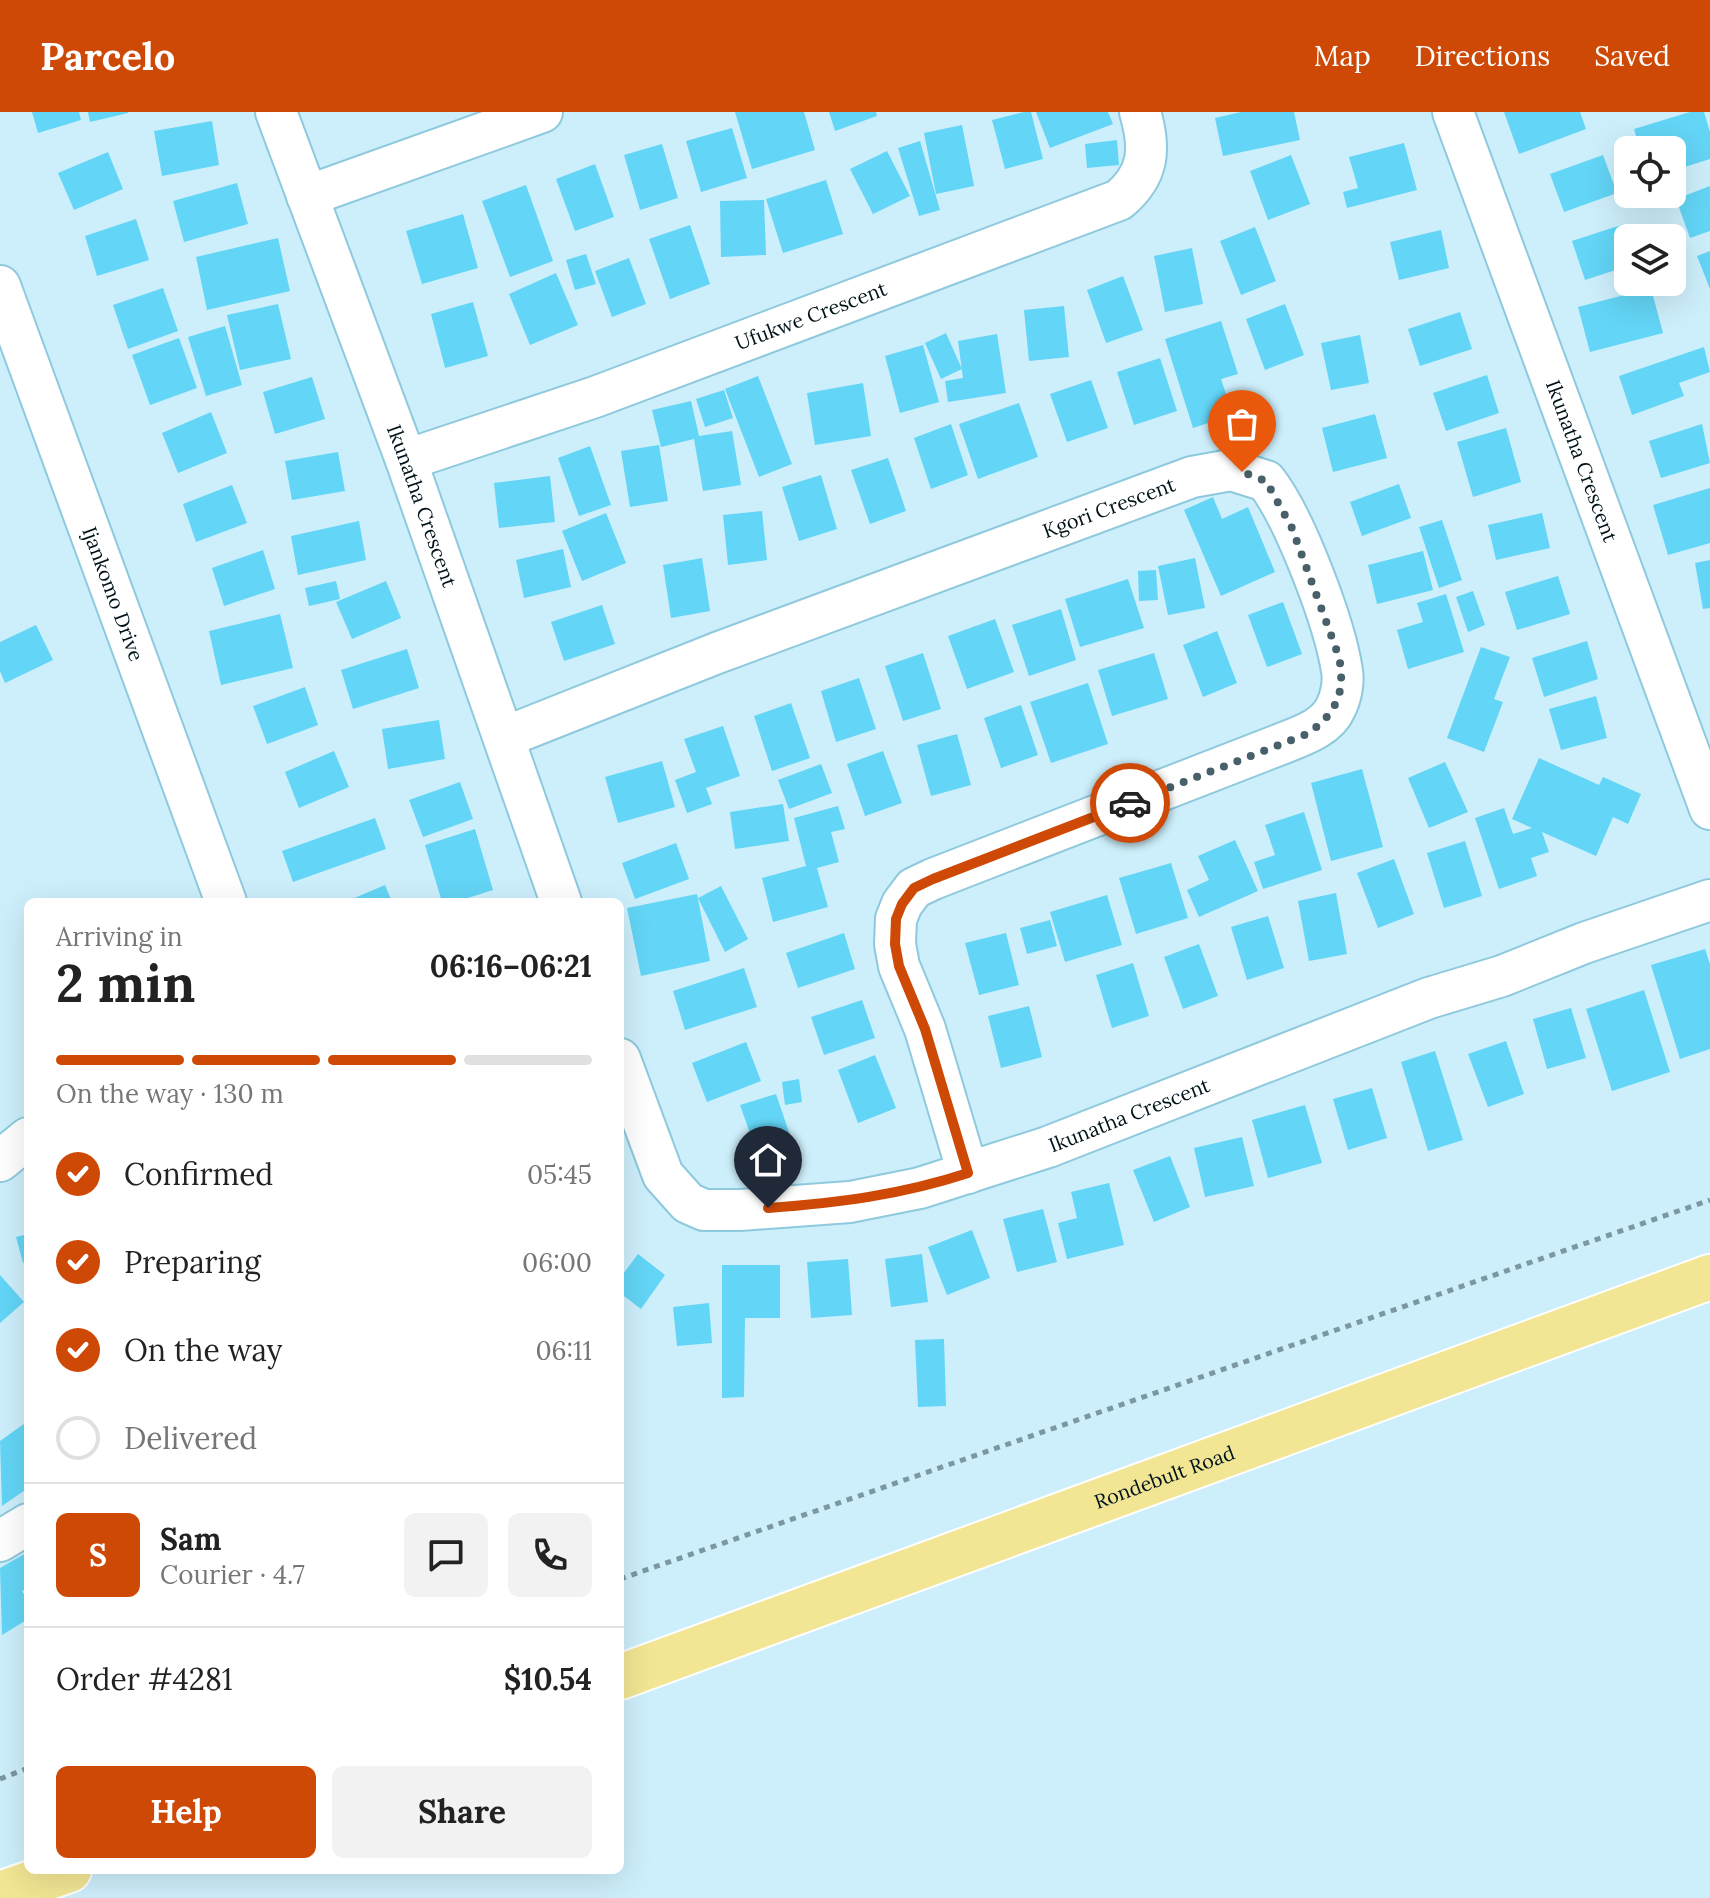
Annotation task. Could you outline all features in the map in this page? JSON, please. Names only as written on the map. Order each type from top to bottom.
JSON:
[{"type":"main road","name":"Rondebult Road","points":[[624,1676],[1710,1277]]},
{"type":"main road","points":[[0,1894],[58,1874]]},
{"type":"street","name":"Ikunatha Crescent","points":[[276,112],[406,460],[560,898]]},
{"type":"street","points":[[307,196],[542,112]]},
{"type":"street","name":"Ufukwe Crescent","points":[[406,460],[595,397],[1119,200],[1134,188],[1145,171],[1148,146],[1140,112]]},
{"type":"street","name":"Ikunatha Crescent","points":[[1453,112],[1710,809]]},
{"type":"street","name":"Ijankomo Drive","points":[[0,286],[225,898]]},
{"type":"street","name":"Kgori Crescent","points":[[505,737],[717,653],[1192,477],[1219,469],[1266,481],[1292,528],[1339,657],[1342,686],[1336,708],[1328,720],[1307,734],[933,879],[914,888],[896,919],[899,966],[925,1029],[968,1173]]},
{"type":"street","name":"Ikunatha Crescent","points":[[624,1070],[663,1175],[675,1192],[704,1210],[850,1202],[920,1188],[1048,1147],[1429,998],[1502,976],[1584,943],[1710,900]]},
{"type":"street","points":[[0,1161],[24,1141]]},
{"type":"street","points":[[0,1541],[24,1526]]},
{"type":"path","points":[[624,1578],[1710,1200]]},
{"type":"path","points":[[0,1779],[24,1770]]},
{"type":"building","points":[[32,112],[79,112],[81,120],[38,133]]},
{"type":"building","points":[[88,112],[128,112],[128,113],[90,122]]},
{"type":"building","points":[[735,112],[804,112],[815,150],[752,169]]},
{"type":"building","points":[[829,112],[876,112],[877,116],[835,131]]},
{"type":"building","points":[[1031,112],[1043,159],[1005,169],[992,120]]},
{"type":"building","points":[[1036,112],[1108,112],[1113,124],[1050,148]]},
{"type":"building","points":[[1241,112],[1294,112],[1300,140],[1223,156],[1215,118]]},
{"type":"building","points":[[1504,112],[1580,112],[1586,129],[1519,154]]},
{"type":"building","points":[[1690,112],[1704,112],[1710,132],[1710,159],[1686,167],[1686,136],[1636,136],[1634,129]]},
{"type":"building","points":[[212,121],[219,165],[162,176],[154,131]]},
{"type":"building","points":[[962,125],[974,186],[936,194],[924,133]]},
{"type":"building","points":[[732,128],[747,178],[701,192],[686,141]]},
{"type":"building","points":[[1117,140],[1119,165],[1087,168],[1085,144]]},
{"type":"building","points":[[920,141],[940,210],[919,216],[898,148]]},
{"type":"building","points":[[1404,143],[1417,190],[1347,208],[1343,192],[1358,188],[1349,157]]},
{"type":"building","points":[[662,144],[678,198],[640,210],[624,155]]},
{"type":"building","points":[[887,151],[910,196],[873,214],[850,169]]},
{"type":"building","points":[[108,152],[123,189],[74,210],[58,173]]},
{"type":"building","points":[[1291,155],[1310,204],[1268,220],[1250,171]]},
{"type":"building","points":[[1603,155],[1614,185],[1614,194],[1564,212],[1550,174]]},
{"type":"building","points":[[595,164],[614,217],[575,231],[556,179]]},
{"type":"building","points":[[826,180],[843,234],[783,253],[766,199]]},
{"type":"building","points":[[237,183],[248,224],[184,242],[173,201]]},
{"type":"building","points":[[526,185],[553,261],[510,277],[482,201]]},
{"type":"building","points":[[1710,186],[1710,231],[1690,238],[1679,208],[1686,208],[1686,195]]},
{"type":"building","points":[[764,200],[766,255],[721,257],[720,201]]},
{"type":"building","points":[[463,214],[478,268],[422,284],[406,231]]},
{"type":"building","points":[[136,219],[149,260],[97,276],[85,236]]},
{"type":"building","points":[[690,225],[710,284],[670,299],[649,239]]},
{"type":"building","points":[[1255,227],[1276,281],[1241,295],[1220,241]]},
{"type":"building","points":[[1614,227],[1614,271],[1585,280],[1572,241]]},
{"type":"building","points":[[1441,230],[1449,268],[1399,280],[1390,242]]},
{"type":"building","points":[[278,238],[290,291],[207,310],[196,257]]},
{"type":"building","points":[[1192,248],[1203,304],[1165,312],[1154,256]]},
{"type":"building","points":[[1710,251],[1710,289],[1697,256]]},
{"type":"building","points":[[586,254],[596,284],[575,290],[566,260]]},
{"type":"building","points":[[629,258],[646,304],[612,317],[595,271]]},
{"type":"building","points":[[556,273],[578,325],[530,345],[509,294]]},
{"type":"building","points":[[1123,276],[1143,330],[1106,343],[1087,290]]},
{"type":"building","points":[[163,288],[178,331],[128,349],[113,305]]},
{"type":"building","points":[[1620,296],[1653,296],[1663,333],[1590,352],[1578,307]]},
{"type":"building","points":[[473,302],[488,356],[445,368],[431,314]]},
{"type":"building","points":[[278,304],[291,359],[240,370],[227,315]]},
{"type":"building","points":[[1285,304],[1304,355],[1265,370],[1246,319]]},
{"type":"building","points":[[1064,306],[1069,357],[1029,361],[1024,310]]},
{"type":"building","points":[[1460,312],[1472,349],[1420,366],[1408,329]]},
{"type":"building","points":[[1221,321],[1238,374],[1221,379],[1233,415],[1193,428],[1165,339]]},
{"type":"building","points":[[225,326],[242,385],[206,396],[188,337]]},
{"type":"building","points":[[946,333],[962,369],[941,379],[925,343]]},
{"type":"building","points":[[997,334],[1006,393],[948,402],[945,381],[963,378],[958,341]]},
{"type":"building","points":[[1360,335],[1369,383],[1331,390],[1321,343]]},
{"type":"building","points":[[179,338],[197,388],[150,405],[132,355]]},
{"type":"building","points":[[923,345],[939,402],[900,413],[885,356]]},
{"type":"building","points":[[1704,347],[1710,372],[1679,383],[1684,396],[1632,415],[1619,376]]},
{"type":"building","points":[[1160,358],[1177,411],[1134,425],[1117,372]]},
{"type":"building","points":[[1487,375],[1499,413],[1446,431],[1433,393]]},
{"type":"building","points":[[758,376],[792,464],[759,477],[725,389]]},
{"type":"building","points":[[312,377],[325,419],[275,434],[263,392]]},
{"type":"building","points":[[1091,380],[1108,428],[1067,442],[1050,394]]},
{"type":"building","points":[[863,383],[871,436],[815,445],[807,393]]},
{"type":"building","points":[[724,390],[733,418],[705,427],[696,399]]},
{"type":"building","points":[[691,401],[699,436],[732,431],[741,485],[703,491],[694,439],[661,447],[652,410]]},
{"type":"building","points":[[1019,403],[1038,457],[978,479],[959,424]]},
{"type":"building","points":[[211,412],[227,453],[178,473],[162,433]]},
{"type":"building","points":[[1375,414],[1387,458],[1333,472],[1322,428]]},
{"type":"building","points":[[951,424],[968,475],[931,489],[914,438]]},
{"type":"building","points":[[1702,424],[1710,463],[1661,478],[1649,441]]},
{"type":"building","points":[[1506,428],[1521,482],[1473,497],[1457,442]]},
{"type":"building","points":[[659,445],[668,501],[630,507],[621,451]]},
{"type":"building","points":[[590,446],[611,505],[579,516],[558,458]]},
{"type":"building","points":[[338,452],[345,491],[292,500],[285,461]]},
{"type":"building","points":[[888,458],[906,511],[870,524],[851,470]]},
{"type":"building","points":[[821,475],[837,529],[799,541],[782,487]]},
{"type":"building","points":[[550,476],[555,522],[499,528],[494,483]]},
{"type":"building","points":[[1399,484],[1411,518],[1362,536],[1350,502]]},
{"type":"building","points":[[232,485],[247,523],[196,542],[183,504]]},
{"type":"building","points":[[1710,488],[1710,543],[1668,555],[1653,505]]},
{"type":"building","points":[[1213,497],[1222,519],[1248,507],[1275,572],[1221,596],[1184,510]]},
{"type":"building","points":[[762,511],[767,560],[728,565],[723,515]]},
{"type":"building","points":[[606,513],[626,563],[582,581],[562,531]]},
{"type":"building","points":[[1542,513],[1550,548],[1496,560],[1488,525]]},
{"type":"building","points":[[1442,520],[1462,580],[1439,588],[1419,527]]},
{"type":"building","points":[[359,521],[366,560],[298,575],[291,536]]},
{"type":"building","points":[[563,549],[571,587],[524,598],[516,560]]},
{"type":"building","points":[[263,550],[275,589],[224,606],[212,568]]},
{"type":"building","points":[[1423,551],[1433,590],[1377,604],[1368,565]]},
{"type":"building","points":[[702,558],[710,611],[671,618],[663,565]]},
{"type":"building","points":[[1195,558],[1205,608],[1168,615],[1158,566]]},
{"type":"building","points":[[1710,560],[1710,608],[1703,609],[1695,563]]},
{"type":"building","points":[[1156,570],[1158,600],[1139,601],[1138,571]]},
{"type":"building","points":[[1558,576],[1570,614],[1517,630],[1505,592]]},
{"type":"building","points":[[1128,579],[1144,628],[1080,647],[1065,599]]},
{"type":"building","points":[[336,581],[340,599],[309,606],[305,588]]},
{"type":"building","points":[[386,581],[401,618],[352,639],[336,602]]},
{"type":"building","points":[[1473,591],[1485,625],[1468,632],[1456,597]]},
{"type":"building","points":[[1446,594],[1464,652],[1408,669],[1397,630],[1423,622],[1417,603]]},
{"type":"building","points":[[1283,602],[1302,654],[1267,667],[1248,615]]},
{"type":"building","points":[[602,605],[615,644],[564,661],[551,622]]},
{"type":"building","points":[[1061,609],[1076,660],[1029,676],[1012,625]]},
{"type":"building","points":[[280,614],[293,668],[221,685],[209,631]]},
{"type":"building","points":[[995,619],[1014,672],[967,689],[948,636]]},
{"type":"building","points":[[36,625],[53,660],[5,683],[0,671],[0,642]]},
{"type":"building","points":[[1217,631],[1237,683],[1203,697],[1183,645]]},
{"type":"building","points":[[1587,641],[1598,679],[1544,697],[1532,658]]},
{"type":"building","points":[[1481,647],[1510,657],[1494,699],[1503,702],[1484,752],[1447,738]]},
{"type":"building","points":[[407,649],[419,688],[353,709],[341,670]]},
{"type":"building","points":[[923,653],[941,709],[903,721],[885,666]]},
{"type":"building","points":[[1154,653],[1168,699],[1112,716],[1098,670]]},
{"type":"building","points":[[859,678],[876,729],[836,742],[821,691]]},
{"type":"building","points":[[1088,683],[1108,744],[1051,763],[1030,702]]},
{"type":"building","points":[[305,687],[318,725],[267,744],[253,706]]},
{"type":"building","points":[[1596,696],[1607,738],[1561,750],[1549,709]]},
{"type":"building","points":[[791,703],[810,758],[772,771],[754,716]]},
{"type":"building","points":[[1021,705],[1038,755],[1001,768],[984,718]]},
{"type":"building","points":[[439,720],[445,759],[388,769],[382,729]]},
{"type":"building","points":[[723,726],[740,776],[706,788],[712,804],[687,813],[675,780],[696,772],[684,739]]},
{"type":"building","points":[[957,734],[971,785],[931,796],[917,745]]},
{"type":"building","points":[[334,751],[349,787],[299,808],[285,772]]},
{"type":"building","points":[[883,751],[902,803],[865,816],[847,764]]},
{"type":"building","points":[[1539,758],[1599,785],[1603,777],[1641,794],[1628,824],[1613,817],[1596,856],[1542,832],[1549,852],[1531,858],[1537,876],[1499,889],[1475,818],[1504,808],[1513,834],[1532,828],[1512,819]]},
{"type":"building","points":[[662,761],[675,807],[618,823],[605,777]]},
{"type":"building","points":[[1445,762],[1468,812],[1429,828],[1408,778]]},
{"type":"building","points":[[821,764],[832,793],[789,809],[778,780]]},
{"type":"building","points":[[1362,769],[1383,847],[1331,861],[1311,783]]},
{"type":"building","points":[[460,782],[473,819],[423,837],[409,800]]},
{"type":"building","points":[[783,804],[789,841],[735,849],[730,812]]},
{"type":"building","points":[[838,806],[845,829],[831,832],[839,862],[817,868],[828,907],[773,922],[762,878],[806,866],[794,818]]},
{"type":"building","points":[[1304,812],[1322,870],[1263,889],[1254,862],[1275,855],[1265,825]]},
{"type":"building","points":[[375,818],[386,849],[293,882],[282,851]]},
{"type":"building","points":[[475,829],[493,890],[468,898],[441,898],[425,845]]},
{"type":"building","points":[[1235,840],[1258,891],[1199,917],[1187,890],[1209,880],[1198,856]]},
{"type":"building","points":[[1465,841],[1482,896],[1444,908],[1427,853]]},
{"type":"building","points":[[676,843],[689,879],[635,899],[622,863]]},
{"type":"building","points":[[1394,859],[1414,914],[1378,928],[1357,873]]},
{"type":"building","points":[[1171,863],[1188,918],[1136,934],[1119,878]]},
{"type":"building","points":[[385,885],[390,898],[354,898]]},
{"type":"building","points":[[721,886],[748,939],[725,952],[698,898]]},
{"type":"building","points":[[1336,893],[1347,954],[1309,961],[1298,901]]},
{"type":"building","points":[[697,894],[710,961],[641,976],[627,908]]},
{"type":"building","points":[[1107,895],[1122,945],[1065,962],[1050,912]]},
{"type":"building","points":[[1268,916],[1284,968],[1247,980],[1231,927]]},
{"type":"building","points":[[1050,920],[1057,946],[1027,954],[1020,928]]},
{"type":"building","points":[[844,933],[855,969],[798,988],[786,953]]},
{"type":"building","points":[[1006,933],[1019,985],[979,995],[965,943]]},
{"type":"building","points":[[1199,944],[1218,996],[1183,1009],[1164,957]]},
{"type":"building","points":[[1705,949],[1710,964],[1710,1049],[1680,1059],[1651,965]]},
{"type":"building","points":[[1133,963],[1149,1016],[1112,1028],[1096,975]]},
{"type":"building","points":[[744,968],[757,1007],[685,1030],[673,991]]},
{"type":"building","points":[[1644,990],[1670,1072],[1612,1091],[1586,1009]]},
{"type":"building","points":[[862,1000],[875,1038],[824,1055],[811,1017]]},
{"type":"building","points":[[1029,1006],[1042,1057],[1001,1068],[988,1016]]},
{"type":"building","points":[[1571,1008],[1586,1058],[1547,1069],[1533,1019]]},
{"type":"building","points":[[1506,1041],[1524,1094],[1488,1107],[1468,1054]]},
{"type":"building","points":[[746,1042],[761,1081],[707,1102],[692,1063]]},
{"type":"building","points":[[1435,1051],[1463,1140],[1428,1151],[1401,1062]]},
{"type":"building","points":[[875,1055],[896,1108],[858,1123],[838,1070]]},
{"type":"building","points":[[799,1079],[802,1102],[785,1105],[782,1082]]},
{"type":"building","points":[[1372,1088],[1387,1138],[1348,1150],[1333,1099]]},
{"type":"building","points":[[776,1094],[791,1138],[756,1150],[740,1105]]},
{"type":"building","points":[[1305,1105],[1322,1163],[1268,1178],[1252,1120]]},
{"type":"building","points":[[1242,1137],[1254,1186],[1205,1197],[1194,1148]]},
{"type":"building","points":[[1170,1156],[1190,1207],[1154,1222],[1133,1170]]},
{"type":"building","points":[[1109,1183],[1124,1245],[1067,1259],[1058,1223],[1077,1218],[1071,1192]]},
{"type":"building","points":[[1043,1209],[1057,1262],[1017,1272],[1003,1219]]},
{"type":"building","points":[[972,1230],[990,1278],[947,1295],[928,1247]]},
{"type":"building","points":[[24,1235],[24,1263],[23,1263],[16,1237]]},
{"type":"building","points":[[638,1254],[665,1275],[641,1309],[624,1296],[624,1273]]},
{"type":"building","points":[[922,1254],[928,1302],[891,1307],[885,1259]]},
{"type":"building","points":[[848,1259],[852,1315],[811,1318],[807,1262]]},
{"type":"building","points":[[722,1265],[780,1265],[780,1318],[745,1318],[744,1397],[722,1398]]},
{"type":"building","points":[[0,1275],[24,1302],[0,1323]]},
{"type":"building","points":[[709,1303],[712,1343],[677,1346],[673,1307]]},
{"type":"building","points":[[944,1339],[946,1406],[918,1407],[915,1340]]},
{"type":"building","points":[[24,1424],[24,1491],[2,1506],[0,1441]]},
{"type":"building","points":[[24,1554],[24,1621],[2,1635],[0,1568]]},
{"type":"way so far","points":[[1130,803],[1307,734],[1328,720],[1336,708],[1343,675],[1323,605],[1276,493],[1266,481],[1242,472]]},
{"type":"route","points":[[768,1208],[850,1202],[920,1188],[968,1173],[925,1029],[899,966],[895,944],[896,919],[902,904],[914,888],[933,879],[1130,803]]}]
